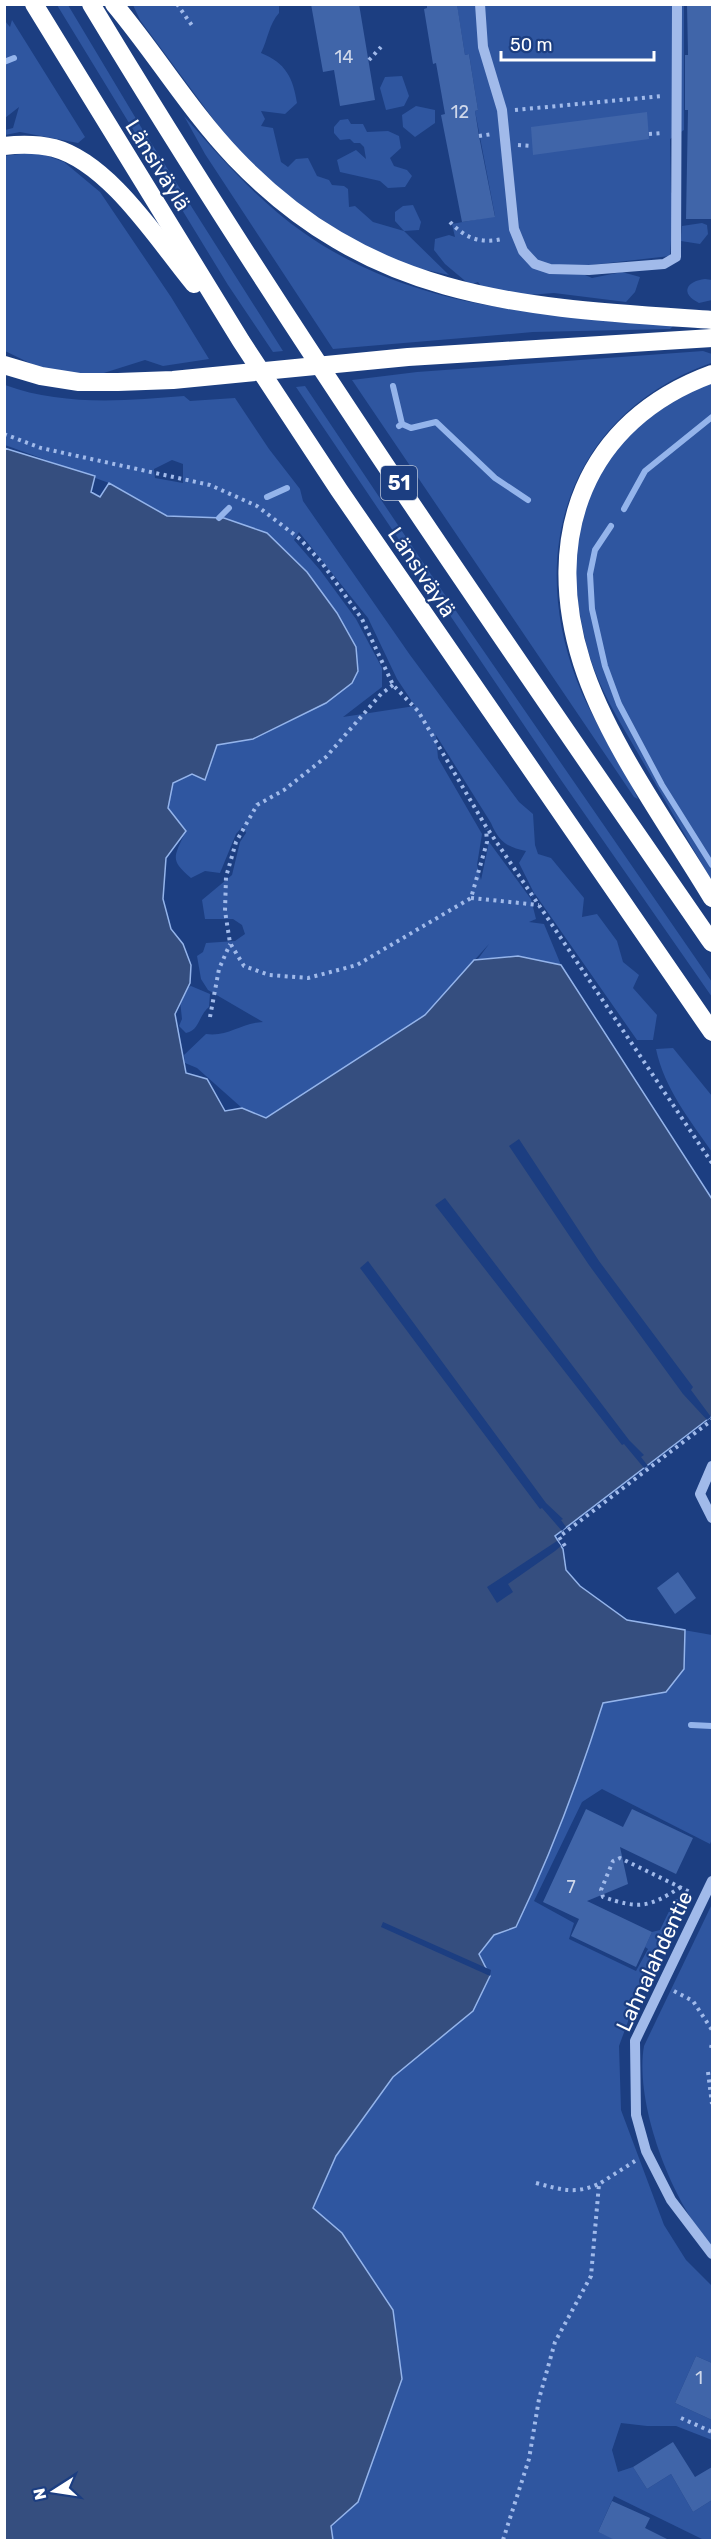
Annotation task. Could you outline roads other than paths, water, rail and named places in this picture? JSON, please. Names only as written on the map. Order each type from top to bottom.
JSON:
[{"type":"highway","name":"Länsiväylä","points":[[34,4],[241,341],[339,490],[712,1032]]},
{"type":"highway","name":"Länsiväylä","points":[[91,4],[277,301],[521,666],[712,943]]},
{"type":"highway","points":[[114,4],[203,122],[235,158],[273,194],[335,240],[361,255],[398,271],[448,287],[532,305],[712,320]]},
{"type":"highway","points":[[4,146],[28,143],[57,149],[90,167],[122,196],[241,341]]},
{"type":"highway","points":[[4,365],[41,376],[79,382],[172,380],[408,357],[712,338]]},
{"type":"highway","points":[[712,374],[653,403],[611,442],[592,469],[579,499],[573,523],[567,578],[572,620],[588,679],[624,752],[712,898]]},
{"type":"street","points":[[480,4],[483,47],[502,110],[514,230],[523,251],[535,264],[550,269],[589,270],[664,264],[676,257],[677,4]]},
{"type":"street","points":[[712,1466],[700,1494],[712,1518]]},
{"type":"street","name":"Lahnalahdentie","points":[[712,1881],[635,2041],[636,2115],[646,2151],[671,2200],[712,2254]]},
{"type":"waterway","points":[[4,62],[14,58]]},
{"type":"waterway","points":[[393,386],[402,424],[399,426]]},
{"type":"waterway","points":[[624,509],[645,471],[712,417]]},
{"type":"waterway","points":[[402,424],[411,428],[436,422],[495,478],[528,500]]},
{"type":"waterway","points":[[267,497],[287,488]]},
{"type":"waterway","points":[[219,518],[229,508]]},
{"type":"waterway","points":[[611,526],[595,550],[590,574],[592,609],[605,666],[619,704],[662,785],[712,865]]},
{"type":"waterway","points":[[691,1725],[712,1726]]}]
